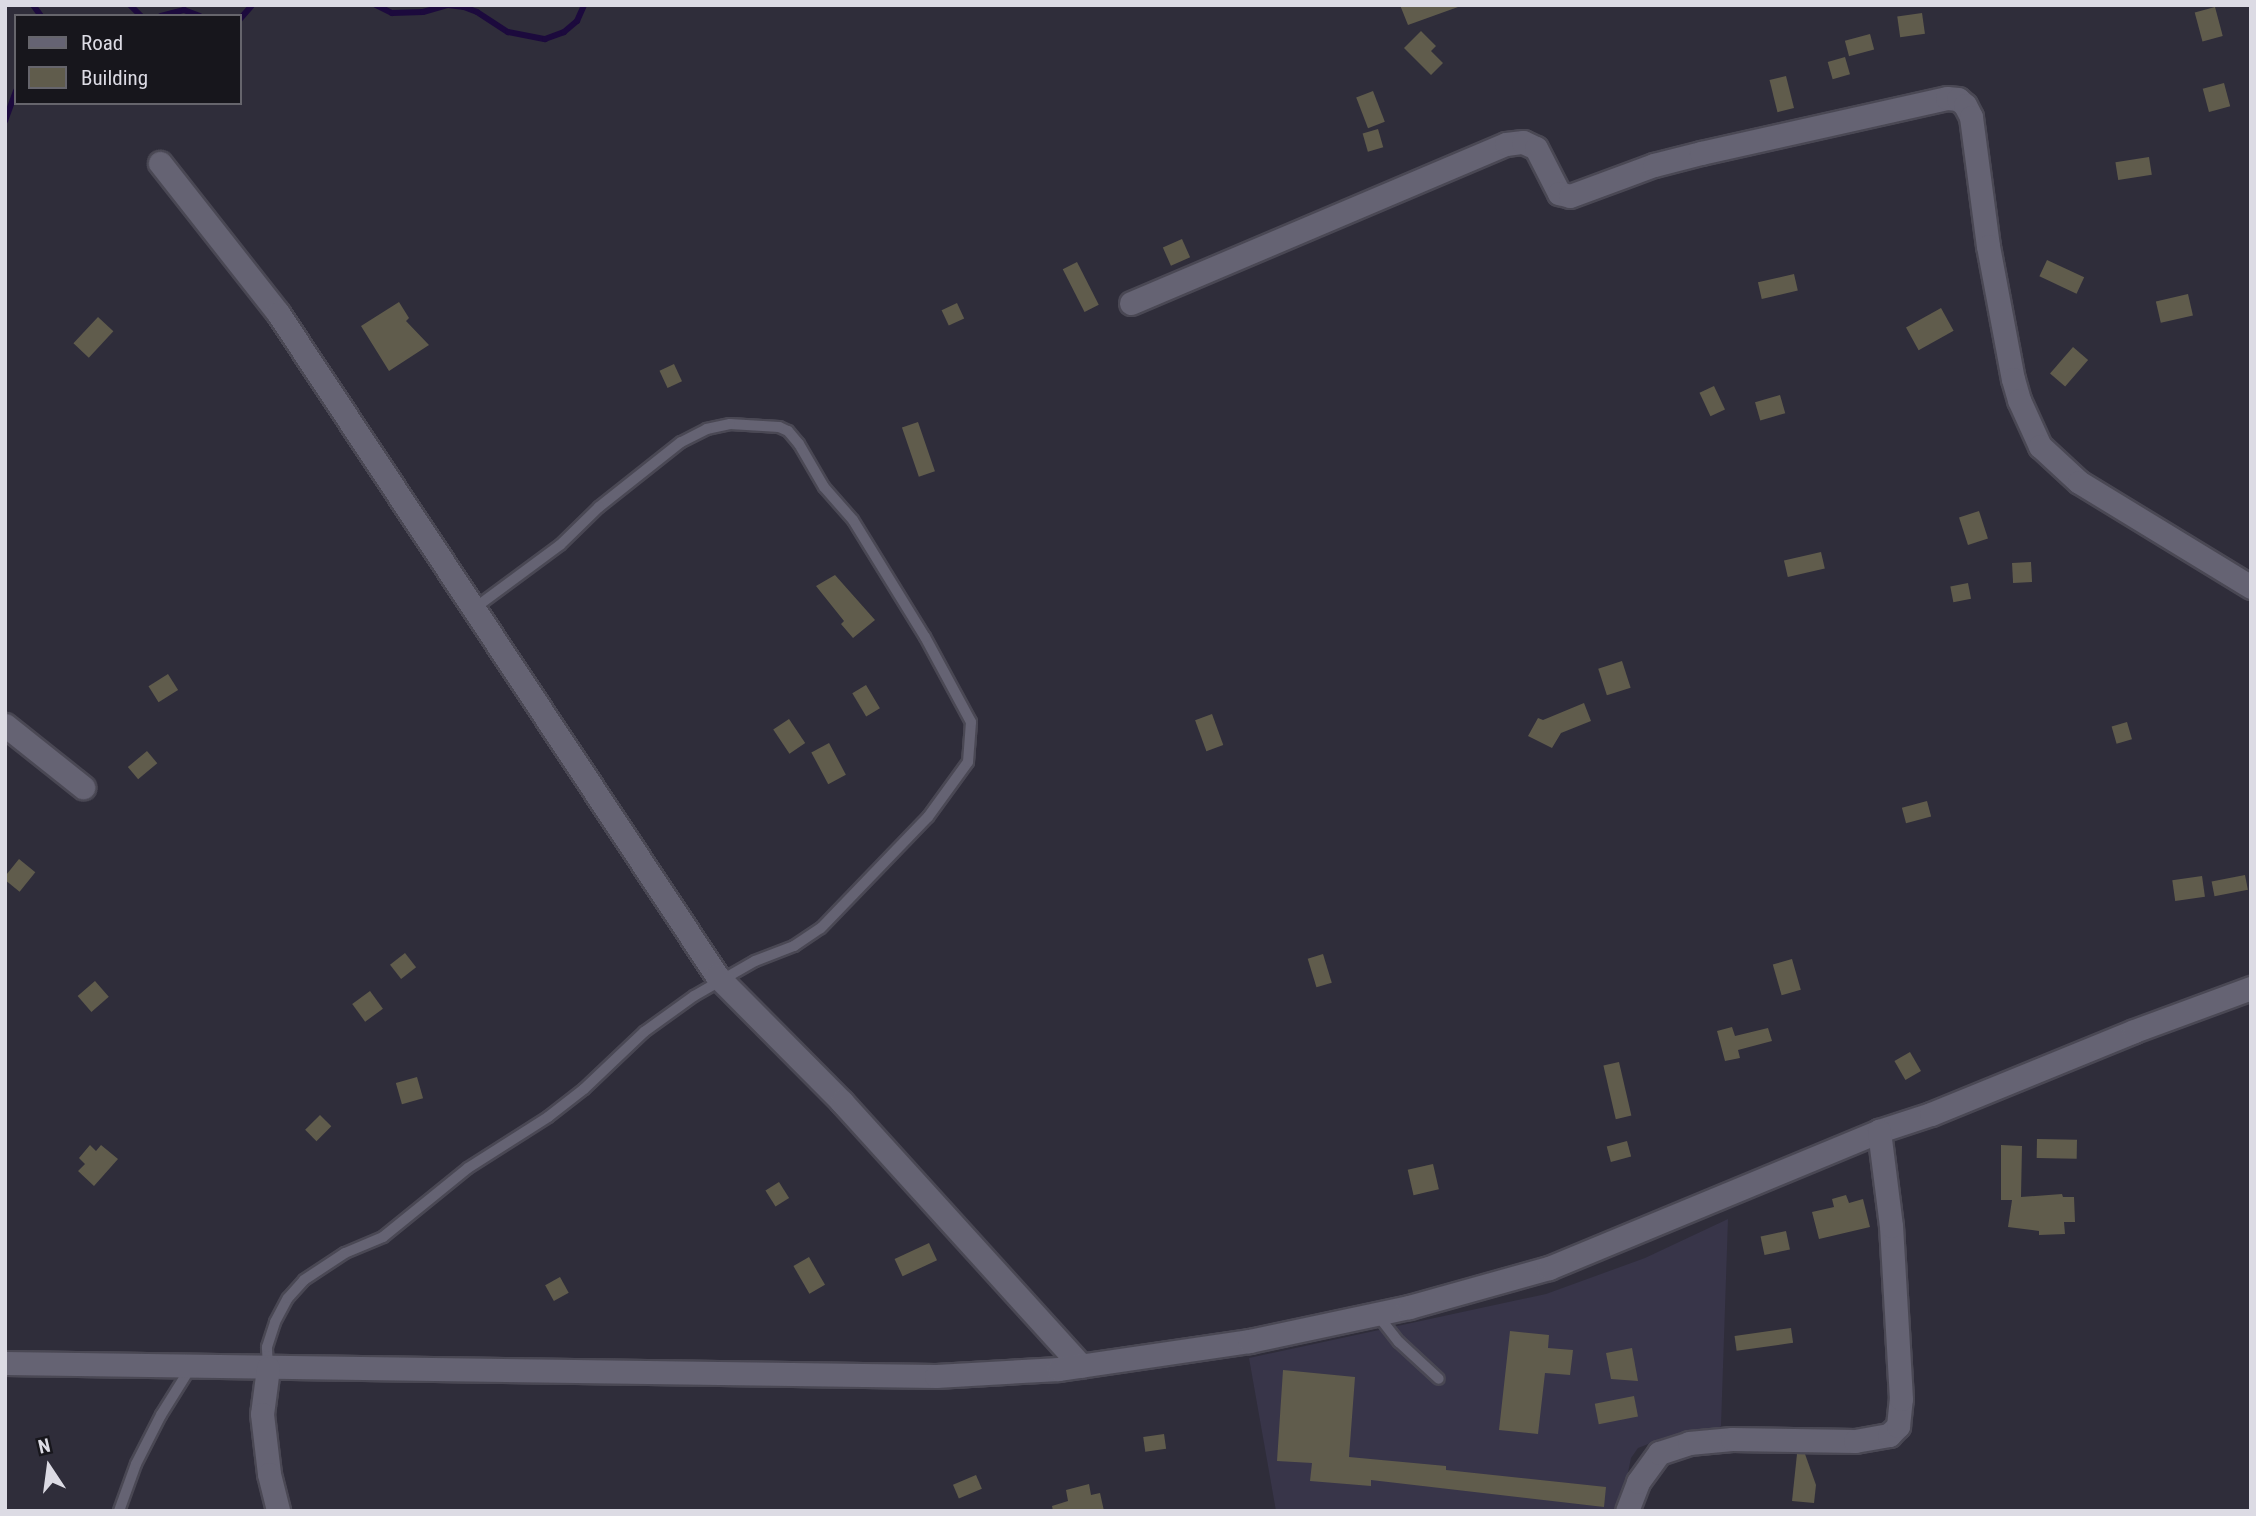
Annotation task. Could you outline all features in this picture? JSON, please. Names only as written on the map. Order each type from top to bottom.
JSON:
[{"type":"street","points":[[1131,303],[1506,144],[1523,142],[1536,148],[1559,193],[1570,196],[1654,165],[1701,153],[1947,98],[1958,99],[1965,105],[1971,117],[1988,246],[2013,379],[2019,400],[2040,446],[2079,482],[2251,587]]},
{"type":"street","points":[[160,163],[278,313],[721,979],[842,1102],[1081,1366]]},
{"type":"street","points":[[5,725],[83,787]]},
{"type":"street","points":[[5,1363],[873,1377],[992,1375],[1081,1366],[1249,1341],[1474,1290],[1549,1268],[1879,1131],[1931,1114],[2134,1031],[2251,988]]},
{"type":"street","points":[[1627,1511],[1638,1482],[1660,1453],[1689,1443],[1732,1439],[1855,1441],[1889,1435],[1898,1426],[1901,1399],[1891,1226],[1879,1131]]},
{"type":"street","points":[[268,1368],[263,1427],[269,1474],[278,1511]]},
{"type":"lane","points":[[268,1368],[267,1347],[275,1322],[288,1298],[304,1280],[345,1253],[383,1237],[468,1168],[548,1117],[584,1089],[644,1032],[721,979],[755,961],[794,946],[821,928],[928,817],[968,762],[971,722],[925,638],[853,520],[824,487],[788,431],[757,424],[719,427],[681,442],[656,460],[559,545],[475,608]]},
{"type":"lane","points":[[1376,1313],[1399,1342],[1438,1379]]},
{"type":"lane","points":[[119,1511],[136,1464],[161,1415],[191,1367]]},
{"type":"shaded area","points":[[1728,1219],[1721,1426],[1714,1431],[1669,1436],[1638,1448],[1631,1458],[1620,1511],[1276,1511],[1249,1358],[1546,1294],[1645,1258]]},
{"type":"building","points":[[1400,5],[1457,5],[1458,7],[1408,25]]},
{"type":"building","points":[[2215,7],[2223,36],[2202,41],[2195,12]]},
{"type":"building","points":[[1922,13],[1925,34],[1900,37],[1897,16]]},
{"type":"building","points":[[1421,31],[1436,46],[1431,51],[1443,63],[1431,75],[1404,48]]},
{"type":"building","points":[[1870,34],[1874,49],[1849,56],[1845,41]]},
{"type":"building","points":[[1845,57],[1850,74],[1833,79],[1828,62]]},
{"type":"building","points":[[1786,76],[1794,108],[1777,112],[1770,80]]},
{"type":"building","points":[[2224,83],[2230,106],[2209,112],[2203,89]]},
{"type":"building","points":[[1373,91],[1385,122],[1368,128],[1356,97]]},
{"type":"building","points":[[1378,129],[1383,147],[1368,152],[1363,133]]},
{"type":"building","points":[[2149,157],[2152,175],[2118,180],[2115,162]]},
{"type":"building","points":[[1182,239],[1190,257],[1171,266],[1163,248]]},
{"type":"building","points":[[2047,260],[2084,277],[2077,294],[2039,276]]},
{"type":"building","points":[[1077,262],[1099,305],[1085,312],[1063,269]]},
{"type":"building","points":[[1794,274],[1798,291],[1762,299],[1758,282]]},
{"type":"building","points":[[2188,294],[2193,315],[2161,323],[2156,301]]},
{"type":"building","points":[[399,302],[409,318],[406,321],[429,345],[389,371],[361,326]]},
{"type":"building","points":[[957,303],[964,318],[949,326],[942,310]]},
{"type":"building","points":[[1941,308],[1954,331],[1919,350],[1906,327]]},
{"type":"building","points":[[98,317],[113,331],[89,358],[73,343]]},
{"type":"building","points":[[2073,347],[2088,360],[2065,387],[2050,373]]},
{"type":"building","points":[[674,364],[682,381],[668,388],[659,371]]},
{"type":"building","points":[[1714,386],[1725,410],[1710,416],[1699,393]]},
{"type":"building","points":[[1780,395],[1785,413],[1760,420],[1755,402]]},
{"type":"building","points":[[918,422],[935,471],[919,477],[902,428]]},
{"type":"building","points":[[1979,511],[1988,539],[1968,545],[1959,517]]},
{"type":"building","points":[[1821,552],[1825,569],[1788,577],[1784,561]]},
{"type":"building","points":[[2031,562],[2032,582],[2013,583],[2012,563]]},
{"type":"building","points":[[835,575],[875,620],[853,638],[841,624],[844,621],[816,586]]},
{"type":"building","points":[[1968,583],[1971,599],[1953,602],[1950,586]]},
{"type":"building","points":[[1622,661],[1631,688],[1607,695],[1598,669]]},
{"type":"building","points":[[168,674],[178,690],[159,702],[148,686]]},
{"type":"building","points":[[866,685],[880,708],[866,716],[852,693]]},
{"type":"building","points":[[1584,703],[1591,721],[1561,733],[1552,748],[1528,736],[1538,718],[1543,720]]},
{"type":"building","points":[[1212,714],[1223,745],[1206,751],[1195,720]]},
{"type":"building","points":[[789,719],[805,743],[789,754],[773,730]]},
{"type":"building","points":[[2127,722],[2132,739],[2117,744],[2112,726]]},
{"type":"building","points":[[829,743],[846,775],[828,784],[811,752]]},
{"type":"building","points":[[147,751],[157,763],[138,779],[128,767]]},
{"type":"building","points":[[1927,801],[1931,816],[1906,823],[1902,808]]},
{"type":"building","points":[[19,859],[35,872],[20,892],[5,880]]},
{"type":"building","points":[[2245,875],[2248,890],[2214,896],[2212,881]]},
{"type":"building","points":[[2202,876],[2205,897],[2175,901],[2172,880]]},
{"type":"building","points":[[405,953],[416,967],[401,979],[390,965]]},
{"type":"building","points":[[1323,954],[1332,983],[1316,987],[1308,959]]},
{"type":"building","points":[[1792,959],[1801,990],[1782,995],[1773,965]]},
{"type":"building","points":[[95,981],[109,997],[91,1012],[78,996]]},
{"type":"building","points":[[370,991],[383,1009],[365,1022],[352,1004]]},
{"type":"building","points":[[1732,1027],[1735,1036],[1768,1028],[1772,1041],[1738,1050],[1740,1058],[1725,1061],[1717,1031]]},
{"type":"building","points":[[1910,1052],[1921,1071],[1905,1080],[1894,1061]]},
{"type":"building","points":[[1619,1062],[1631,1116],[1616,1119],[1603,1066]]},
{"type":"building","points":[[417,1077],[423,1098],[402,1104],[396,1083]]},
{"type":"building","points":[[320,1115],[331,1126],[316,1141],[305,1130]]},
{"type":"building","points":[[2037,1139],[2077,1140],[2077,1159],[2037,1158]]},
{"type":"building","points":[[1627,1141],[1631,1156],[1611,1162],[1607,1146]]},
{"type":"building","points":[[90,1145],[96,1151],[101,1145],[118,1159],[94,1186],[78,1171],[85,1164],[79,1158]]},
{"type":"building","points":[[2001,1145],[2022,1146],[2021,1197],[2062,1194],[2063,1197],[2074,1197],[2075,1222],[2064,1222],[2065,1234],[2039,1235],[2039,1231],[2008,1227],[2012,1200],[2001,1200]]},
{"type":"building","points":[[1433,1164],[1439,1189],[1414,1195],[1408,1170]]},
{"type":"building","points":[[779,1182],[789,1198],[775,1207],[765,1190]]},
{"type":"building","points":[[1846,1195],[1849,1203],[1863,1199],[1870,1227],[1819,1239],[1812,1212],[1834,1207],[1832,1199]]},
{"type":"building","points":[[1786,1231],[1790,1250],[1765,1255],[1761,1236]]},
{"type":"building","points":[[929,1243],[937,1260],[903,1276],[895,1259]]},
{"type":"building","points":[[809,1257],[825,1285],[809,1294],[793,1266]]},
{"type":"building","points":[[560,1277],[569,1293],[554,1301],[545,1285]]},
{"type":"building","points":[[1791,1328],[1793,1343],[1737,1351],[1735,1336]]},
{"type":"building","points":[[1510,1331],[1549,1335],[1548,1348],[1573,1350],[1570,1375],[1545,1373],[1538,1434],[1499,1430]]},
{"type":"building","points":[[1632,1348],[1638,1381],[1611,1379],[1606,1353]]},
{"type":"building","points":[[1283,1370],[1355,1377],[1349,1457],[1446,1466],[1446,1470],[1606,1487],[1604,1507],[1371,1480],[1371,1486],[1310,1481],[1312,1463],[1277,1461]]},
{"type":"building","points":[[1634,1396],[1638,1417],[1599,1424],[1595,1404]]},
{"type":"building","points":[[1164,1434],[1166,1449],[1145,1452],[1143,1437]]},
{"type":"building","points":[[1797,1454],[1805,1454],[1816,1485],[1814,1503],[1792,1501]]},
{"type":"building","points":[[976,1475],[982,1489],[959,1499],[953,1485]]},
{"type":"building","points":[[1089,1484],[1091,1495],[1100,1493],[1104,1511],[1053,1511],[1052,1506],[1068,1501],[1066,1490]]},
{"type":"waterway","points":[[33,5],[40,14]]},
{"type":"waterway","points":[[130,5],[139,14]]},
{"type":"waterway","points":[[242,17],[252,5]]},
{"type":"waterway","points":[[376,5],[392,13],[423,12],[448,5],[464,7],[508,32],[545,39],[564,32],[577,21],[584,5]]},
{"type":"waterway","points":[[169,14],[184,10],[195,14]]},
{"type":"waterway","points":[[5,121],[14,96]]}]
